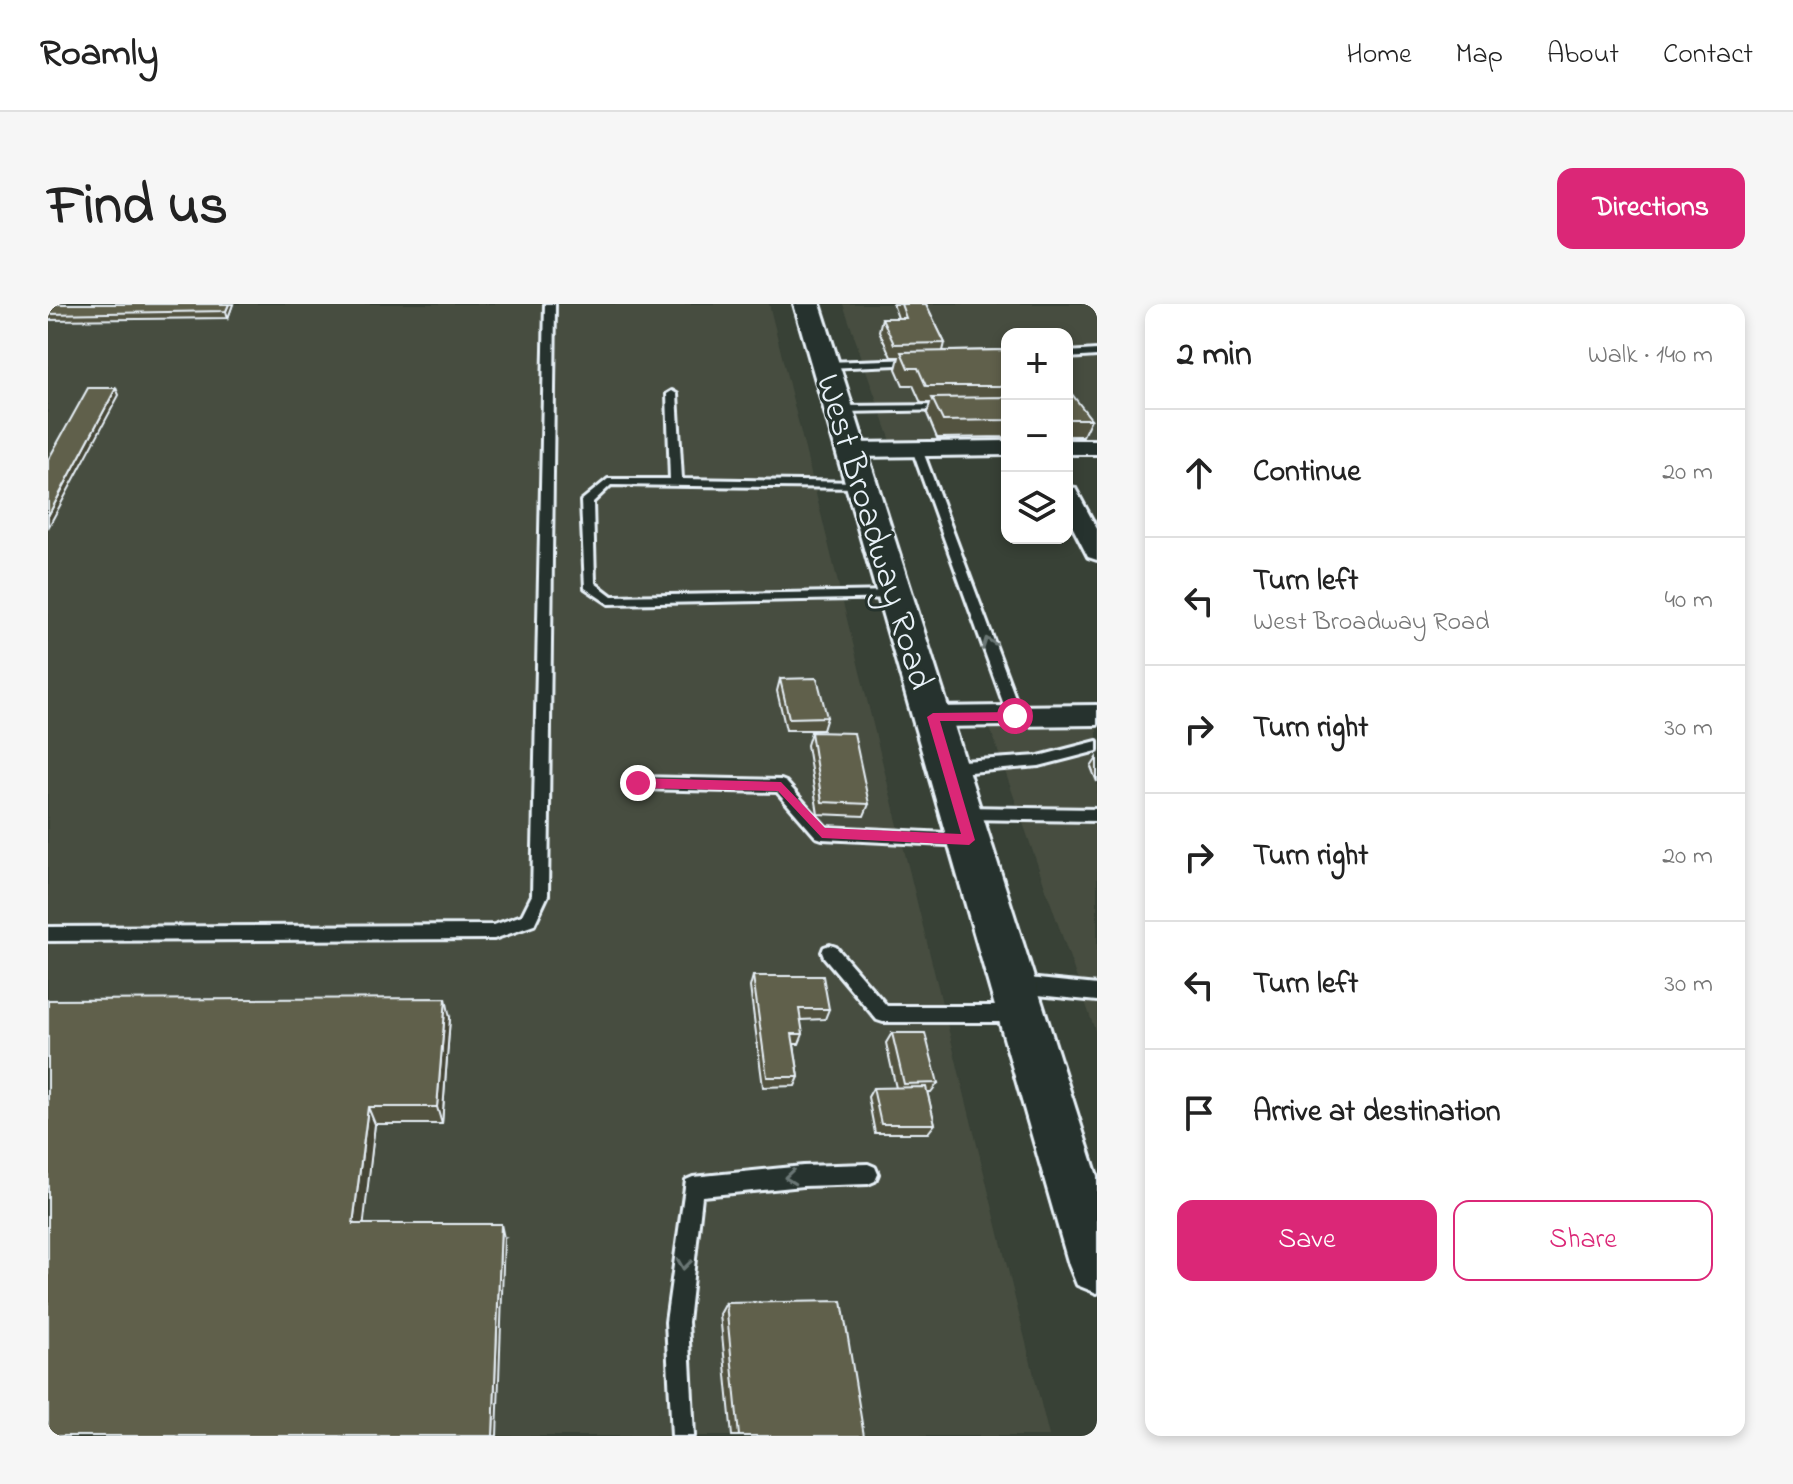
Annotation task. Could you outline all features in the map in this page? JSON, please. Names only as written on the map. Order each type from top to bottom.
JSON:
[{"type":"main road","name":"West Broadway Road","points":[[807,304],[1097,1265]]},
{"type":"street","points":[[1073,447],[1097,447]]},
{"type":"street","points":[[858,468],[917,449],[1001,448]]},
{"type":"street","points":[[1073,505],[1097,552]]},
{"type":"street","points":[[933,717],[1097,715]]},
{"type":"lane","points":[[48,934],[494,932],[528,920],[540,895],[550,304]]},
{"type":"lane","points":[[1073,355],[1097,353]]},
{"type":"lane","points":[[826,365],[925,362]]},
{"type":"lane","points":[[672,394],[676,483]]},
{"type":"lane","points":[[840,409],[963,408]]},
{"type":"lane","points":[[917,449],[1015,716]]},
{"type":"lane","points":[[858,468],[676,483],[608,482],[587,501],[589,585],[609,600],[896,595]]},
{"type":"lane","points":[[947,768],[1039,761],[1097,746]]},
{"type":"lane","points":[[638,783],[781,786],[822,833],[965,827],[1097,815]]},
{"type":"lane","points":[[830,952],[883,1014],[1097,993]]},
{"type":"lane","points":[[683,1436],[677,1322],[693,1187],[803,1176],[868,1174]]},
{"type":"shaded area","points":[[48,304],[769,304],[1049,1436],[48,1436]]},
{"type":"shaded area","points":[[843,304],[1097,304],[1097,438],[1073,439],[1073,328],[1001,328],[1001,440],[892,444]]},
{"type":"shaded area","points":[[1097,724],[1097,1036],[989,725]]},
{"type":"building","points":[[48,304],[229,304],[226,311],[48,314]]},
{"type":"building","points":[[901,304],[926,304],[945,343],[894,344],[882,318],[906,318]]},
{"type":"building","points":[[1001,350],[1001,386],[926,386],[918,368],[908,368],[901,352]]},
{"type":"building","points":[[88,388],[116,388],[48,516],[48,460]]},
{"type":"building","points":[[1073,396],[1091,419],[1073,419]]},
{"type":"building","points":[[1001,397],[1001,420],[943,421],[932,398]]},
{"type":"building","points":[[817,678],[827,717],[789,718],[780,679]]},
{"type":"building","points":[[811,732],[854,733],[869,804],[822,802]]},
{"type":"building","points":[[753,976],[823,976],[829,1009],[799,1009],[803,1034],[792,1034],[799,1077],[767,1077]]},
{"type":"building","points":[[446,998],[437,1107],[368,1107],[353,1224],[501,1224],[493,1436],[48,1436],[48,1000]]},
{"type":"building","points":[[892,1033],[925,1033],[938,1083],[904,1084]]},
{"type":"building","points":[[926,1087],[935,1124],[881,1124],[873,1088]]},
{"type":"building","points":[[842,1301],[864,1436],[739,1436],[726,1303]]},
{"type":"route","points":[[638,783],[781,786],[822,833],[969,840],[933,717],[1015,716]]}]
